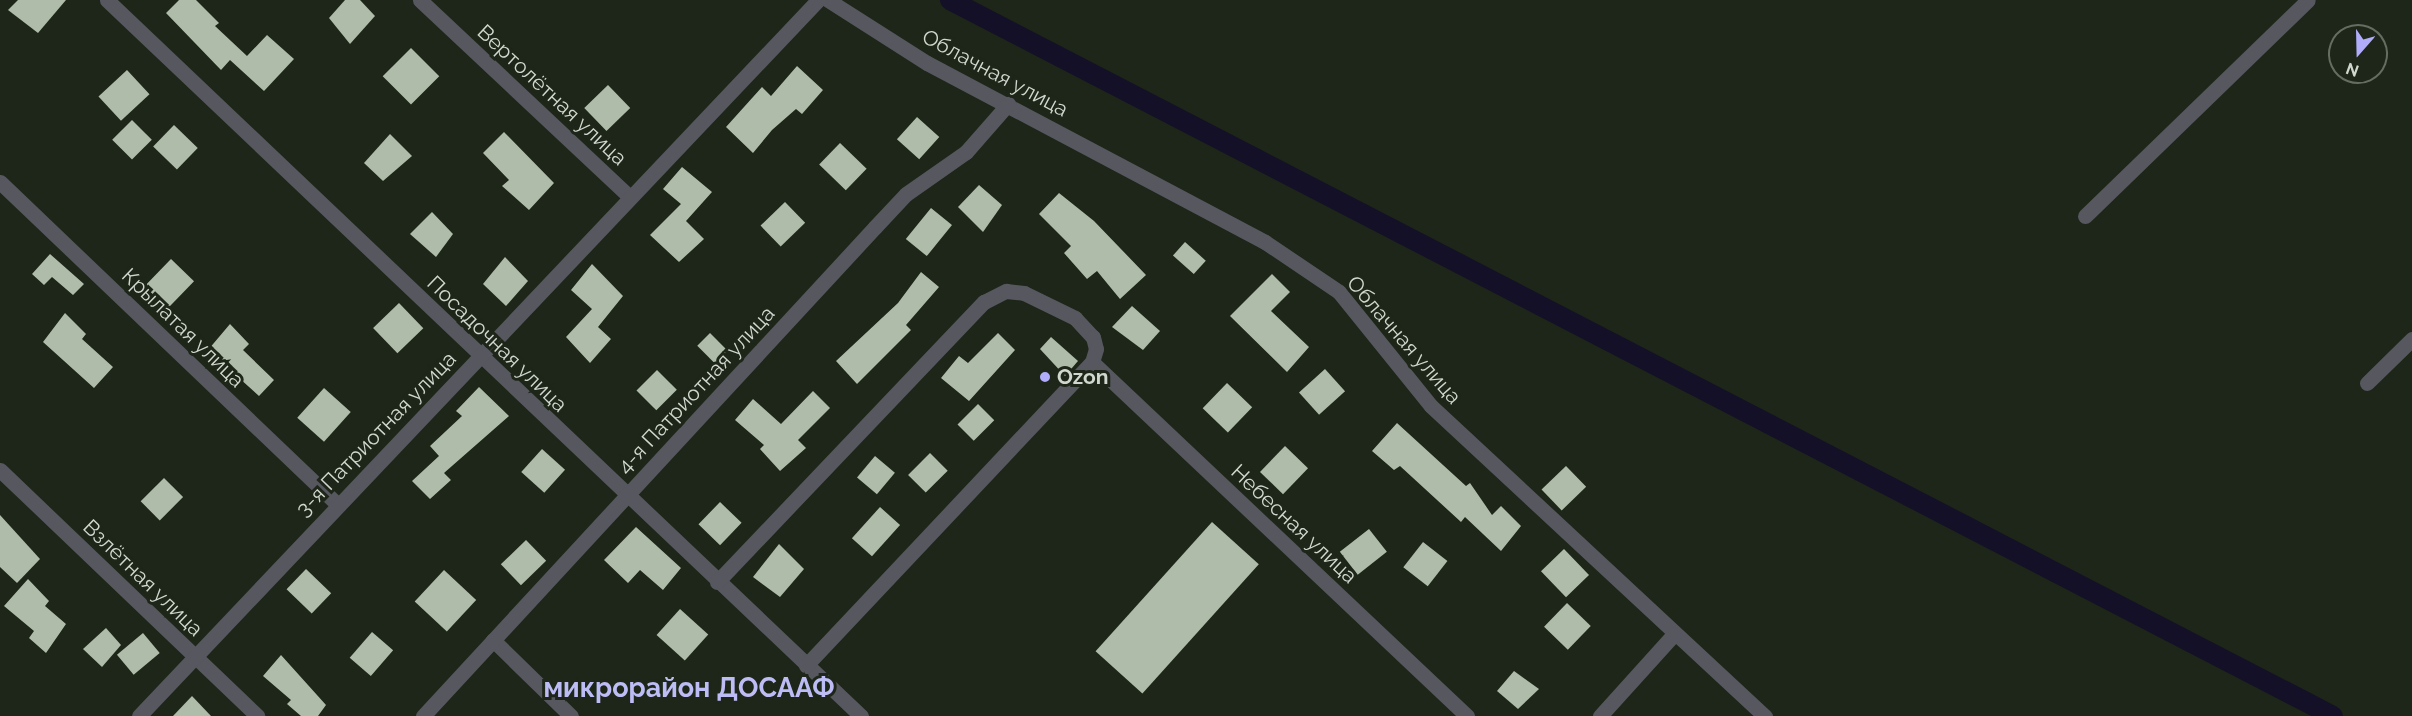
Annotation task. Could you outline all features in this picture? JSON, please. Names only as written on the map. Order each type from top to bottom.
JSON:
[{"type":"street","name":"Посадочная улица","points":[[107,0],[479,356],[861,716]]},
{"type":"street","name":"Вертолётная улица","points":[[420,0],[630,197]]},
{"type":"street","name":"3-я Патриотная улица","points":[[139,716],[337,504],[818,0]]},
{"type":"street","name":"Облачная улица","points":[[828,0],[927,63],[1265,242],[1339,292],[1431,406],[1674,634],[1765,716]]},
{"type":"street","points":[[2085,216],[2308,0]]},
{"type":"street","name":"4-я Патриотная улица","points":[[423,716],[906,195],[966,152],[1008,104]]},
{"type":"street","name":"Крылатая улица","points":[[0,182],[337,504]]},
{"type":"street","points":[[717,582],[984,302],[1006,291],[1024,293],[1075,318],[1093,337],[1096,349],[1092,362],[806,666]]},
{"type":"street","points":[[2367,383],[2412,339]]},
{"type":"street","name":"Небесная улица","points":[[1092,362],[1467,716]]},
{"type":"street","name":"Взлётная улица","points":[[0,470],[257,716]]},
{"type":"street","points":[[1600,716],[1674,634]]},
{"type":"street","points":[[493,640],[571,716]]},
{"type":"building","points":[[18,0],[66,0],[38,33],[8,10]]},
{"type":"building","points":[[179,0],[196,0],[219,23],[215,26],[247,56],[267,35],[294,59],[264,91],[230,60],[221,70],[166,13]]},
{"type":"building","points":[[345,0],[360,0],[375,16],[350,44],[329,18]]},
{"type":"building","points":[[411,48],[439,76],[411,105],[383,76]]},
{"type":"building","points":[[797,66],[823,90],[802,114],[796,109],[772,130],[753,153],[726,127],[762,87],[771,96]]},
{"type":"building","points":[[127,70],[150,94],[121,121],[98,97]]},
{"type":"building","points":[[608,85],[630,108],[606,131],[584,108]]},
{"type":"building","points":[[917,117],[939,137],[919,159],[897,139]]},
{"type":"building","points":[[132,120],[152,140],[132,160],[112,140]]},
{"type":"building","points":[[174,125],[198,148],[177,170],[153,147]]},
{"type":"building","points":[[504,132],[554,183],[529,210],[502,186],[509,180],[483,153]]},
{"type":"building","points":[[390,134],[412,156],[383,181],[364,163]]},
{"type":"building","points":[[840,143],[867,169],[846,190],[819,165]]},
{"type":"building","points":[[682,167],[712,192],[686,221],[704,239],[679,262],[650,235],[681,204],[663,189]]},
{"type":"building","points":[[979,185],[1002,205],[983,232],[958,207]]},
{"type":"building","points":[[1059,193],[1094,221],[1146,275],[1120,299],[1097,271],[1087,279],[1064,253],[1071,246],[1039,214]]},
{"type":"building","points":[[785,202],[805,223],[781,246],[761,226]]},
{"type":"building","points":[[931,208],[952,225],[927,256],[906,239]]},
{"type":"building","points":[[432,212],[453,234],[436,257],[410,234]]},
{"type":"building","points":[[1185,242],[1206,261],[1194,274],[1173,255]]},
{"type":"building","points":[[50,254],[84,284],[73,295],[52,277],[44,285],[32,274]]},
{"type":"building","points":[[505,257],[528,281],[506,306],[483,284]]},
{"type":"building","points":[[171,259],[194,281],[168,309],[145,286]]},
{"type":"building","points":[[592,264],[623,296],[598,327],[611,339],[590,363],[566,337],[592,309],[571,290]]},
{"type":"building","points":[[921,272],[939,287],[906,325],[911,330],[857,384],[836,361],[898,303]]},
{"type":"building","points":[[1272,274],[1290,292],[1271,311],[1309,347],[1287,372],[1230,316]]},
{"type":"building","points":[[399,303],[423,328],[397,353],[373,328]]},
{"type":"building","points":[[1132,306],[1160,331],[1143,350],[1112,327]]},
{"type":"building","points":[[65,313],[86,334],[82,339],[113,367],[94,388],[43,342]]},
{"type":"building","points":[[230,324],[249,344],[243,350],[274,380],[259,396],[208,350]]},
{"type":"building","points":[[710,333],[728,351],[715,363],[697,346]]},
{"type":"building","points":[[998,333],[1015,350],[969,401],[941,378],[959,356],[968,363]]},
{"type":"building","points":[[1051,337],[1078,361],[1065,376],[1040,349]]},
{"type":"building","points":[[1325,369],[1345,391],[1319,415],[1299,392]]},
{"type":"building","points":[[657,370],[677,390],[656,410],[636,391]]},
{"type":"building","points":[[1227,383],[1252,407],[1228,432],[1203,408]]},
{"type":"building","points":[[479,387],[509,416],[444,473],[451,480],[430,499],[412,481],[439,456],[430,446],[462,416],[456,411]]},
{"type":"building","points":[[324,388],[351,412],[324,442],[297,418]]},
{"type":"building","points":[[813,391],[830,408],[798,440],[806,448],[780,471],[760,449],[764,445],[735,420],[753,399],[781,424]]},
{"type":"building","points":[[978,404],[994,420],[974,441],[957,425]]},
{"type":"building","points":[[1397,423],[1466,486],[1470,483],[1492,515],[1501,506],[1521,526],[1501,551],[1465,517],[1461,522],[1400,466],[1394,470],[1372,451]]},
{"type":"building","points":[[1285,446],[1308,468],[1283,494],[1260,472]]},
{"type":"building","points":[[542,449],[565,470],[544,493],[521,472]]},
{"type":"building","points":[[930,453],[948,471],[926,493],[908,475]]},
{"type":"building","points":[[875,456],[895,473],[877,494],[857,477]]},
{"type":"building","points":[[1566,466],[1586,487],[1562,510],[1542,490]]},
{"type":"building","points":[[164,478],[183,497],[160,520],[141,501]]},
{"type":"building","points":[[720,502],[742,523],[720,545],[698,524]]},
{"type":"building","points":[[880,507],[900,525],[872,556],[852,538]]},
{"type":"building","points":[[0,515],[40,559],[17,583],[0,567]]},
{"type":"building","points":[[1212,522],[1259,564],[1142,693],[1096,651]]},
{"type":"building","points":[[636,527],[681,568],[663,590],[640,570],[628,583],[604,560]]},
{"type":"building","points":[[1369,529],[1387,552],[1358,575],[1340,552]]},
{"type":"building","points":[[526,540],[546,561],[521,585],[501,564]]},
{"type":"building","points":[[1423,542],[1447,561],[1428,586],[1403,567]]},
{"type":"building","points":[[779,544],[804,569],[780,597],[753,577]]},
{"type":"building","points":[[1564,549],[1589,575],[1566,597],[1541,571]]},
{"type":"building","points":[[306,569],[331,593],[312,613],[287,589]]},
{"type":"building","points":[[444,570],[476,600],[447,631],[415,601]]},
{"type":"building","points":[[28,579],[49,601],[45,606],[66,624],[46,653],[29,638],[34,631],[4,606]]},
{"type":"building","points":[[1567,603],[1591,626],[1568,650],[1544,627]]},
{"type":"building","points":[[680,609],[708,634],[685,660],[657,635]]},
{"type":"building","points":[[106,628],[121,645],[102,667],[83,649]]},
{"type":"building","points":[[372,632],[393,650],[371,676],[350,658]]},
{"type":"building","points":[[143,633],[160,653],[134,675],[117,655]]},
{"type":"building","points":[[281,655],[326,705],[318,716],[301,716],[287,704],[291,700],[263,676]]},
{"type":"building","points":[[1514,671],[1539,689],[1518,709],[1497,691]]},
{"type":"building","points":[[192,696],[211,716],[173,716]]},
{"type":"waterway","points":[[950,0],[2333,716]]},
{"type":"place","name":"Ozon","points":[[1045,377]]},
{"type":"district","name":"микрорайон ДОСААФ","points":[[689,688]]}]
